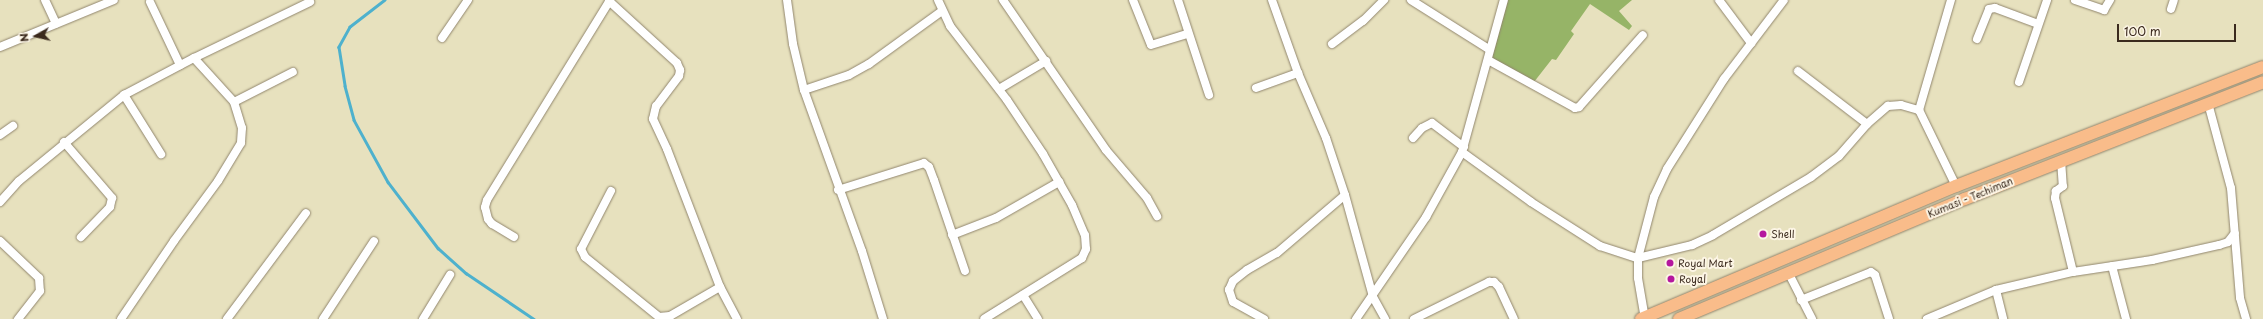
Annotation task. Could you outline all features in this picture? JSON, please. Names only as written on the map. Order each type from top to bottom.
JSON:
[{"type":"highway","points":[[1644,318],[1956,186],[2263,67]]},
{"type":"highway","name":"Kumasi - Techiman","points":[[1679,319],[1788,272],[2061,160],[2263,82]]},
{"type":"street","points":[[45,0],[56,24]]},
{"type":"street","points":[[0,47],[114,0]]},
{"type":"street","points":[[442,38],[468,0]]},
{"type":"street","points":[[514,237],[492,224],[488,219],[485,207],[487,200],[609,0],[677,63],[680,70],[679,76],[656,106],[653,119],[663,137],[720,287],[737,319]]},
{"type":"street","points":[[938,0],[942,11],[999,89],[1059,182],[1085,235],[1086,249],[1082,258],[984,319]]},
{"type":"street","points":[[1003,0],[1106,150],[1147,198],[1157,216]]},
{"type":"street","points":[[1133,0],[1151,45],[1187,34]]},
{"type":"street","points":[[1178,0],[1187,34],[1209,96]]},
{"type":"street","points":[[1272,0],[1298,73],[1326,138],[1345,195],[1373,297],[1385,319]]},
{"type":"street","points":[[1332,44],[1363,21],[1384,0]]},
{"type":"street","points":[[1411,0],[1490,50]]},
{"type":"street","points":[[1356,319],[1373,297],[1429,212],[1463,149],[1504,0]]},
{"type":"street","points":[[1720,0],[1751,43]]},
{"type":"street","points":[[1644,318],[1638,278],[1638,258],[1654,197],[1667,169],[1751,43],[1784,0]]},
{"type":"street","points":[[1951,0],[1919,110],[1956,186]]},
{"type":"street","points":[[2019,82],[2047,0]]},
{"type":"street","points":[[2075,0],[2104,10],[2110,0]]},
{"type":"street","points":[[2171,9],[2174,0]]},
{"type":"street","points":[[788,1],[804,90],[838,190],[862,251],[883,319]]},
{"type":"street","points":[[150,2],[180,65]]},
{"type":"street","points":[[0,202],[19,181],[64,142],[124,95],[194,58],[310,2]]},
{"type":"street","points":[[1977,39],[1990,9],[1995,8],[2038,24]]},
{"type":"street","points":[[804,90],[849,76],[869,64],[942,11]]},
{"type":"street","points":[[1488,60],[1575,108],[1579,107],[1643,35]]},
{"type":"street","points":[[121,319],[174,241],[218,181],[240,143],[242,128],[234,102],[194,58]]},
{"type":"street","points":[[999,89],[1046,61]]},
{"type":"street","points":[[1798,70],[1867,124]]},
{"type":"street","points":[[234,102],[293,72]]},
{"type":"street","points":[[1256,88],[1298,73]]},
{"type":"street","points":[[124,95],[161,154]]},
{"type":"street","points":[[2208,103],[2232,188],[2240,298],[2246,319]]},
{"type":"street","points":[[1413,138],[1422,128],[1432,123],[1531,202],[1600,246],[1638,258],[1680,248],[1713,235],[1826,168],[1867,124],[1888,106],[1901,105],[1919,110]]},
{"type":"street","points":[[0,135],[13,126]]},
{"type":"street","points":[[64,142],[112,198],[110,207],[81,237]]},
{"type":"street","points":[[2061,160],[2063,186],[2056,191],[2055,198],[2073,272]]},
{"type":"street","points":[[838,190],[924,163],[929,167],[934,180],[965,271]]},
{"type":"street","points":[[952,235],[996,218],[1059,182]]},
{"type":"street","points":[[611,191],[580,250],[585,257],[659,318],[670,316],[720,287]]},
{"type":"street","points":[[1264,319],[1233,302],[1229,290],[1233,281],[1247,270],[1277,253],[1345,195]]},
{"type":"street","points":[[228,319],[306,213]]},
{"type":"street","points":[[1927,319],[1996,290],[2073,272],[2219,245],[2228,242],[2235,233]]},
{"type":"street","points":[[0,241],[39,278],[40,291],[18,319]]},
{"type":"street","points":[[323,319],[374,241]]},
{"type":"street","points":[[2112,266],[2126,319]]},
{"type":"street","points":[[1788,272],[1812,319]]},
{"type":"street","points":[[1801,300],[1871,272],[1875,276],[1889,319]]},
{"type":"street","points":[[423,319],[450,276]]},
{"type":"street","points":[[1414,319],[1489,282],[1494,282],[1500,287],[1514,319]]},
{"type":"street","points":[[1996,290],[2003,319]]},
{"type":"street","points":[[1024,295],[1038,319]]},
{"type":"green space","points":[[1508,0],[1632,0],[1619,11],[1632,26],[1629,30],[1590,4],[1571,31],[1574,34],[1556,60],[1552,59],[1534,82],[1492,58]]},
{"type":"waterway","points":[[385,0],[350,27],[339,47],[345,86],[354,120],[388,182],[438,248],[466,273],[534,319]]},
{"type":"place","name":"Shell","points":[[1763,234]]},
{"type":"place","name":"Royal Mart","points":[[1670,263]]},
{"type":"place","name":"Royal","points":[[1671,279]]}]
